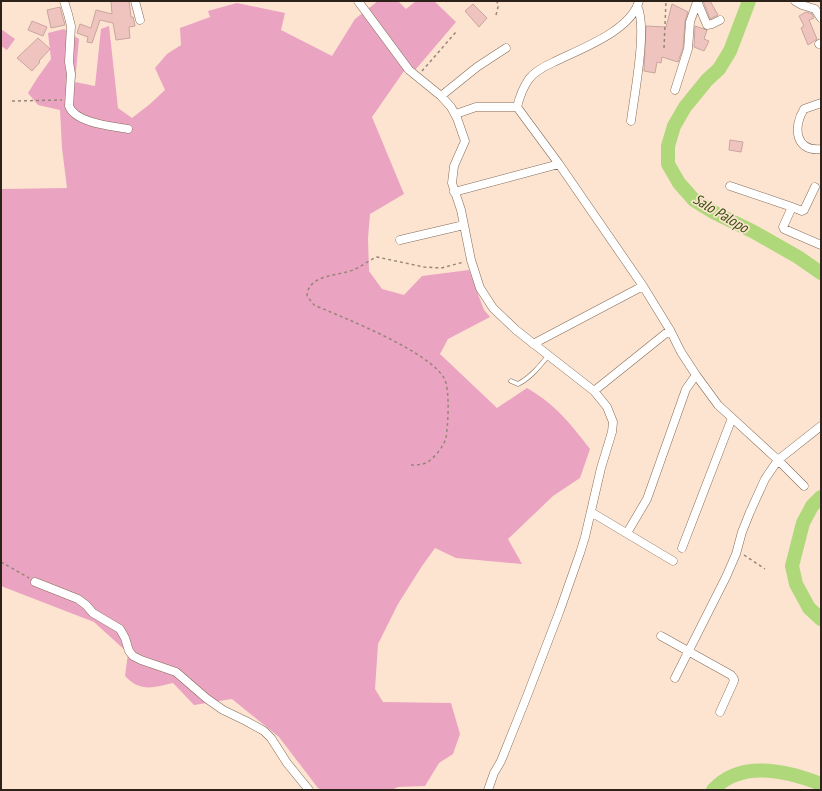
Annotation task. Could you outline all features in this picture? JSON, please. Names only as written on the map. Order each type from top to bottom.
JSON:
[{"type":"street","points":[[64,1],[71,26],[69,106],[77,116],[86,120],[128,129]]},
{"type":"street","points":[[135,1],[140,20]]},
{"type":"street","points":[[358,1],[398,57],[417,78],[441,96],[456,114],[465,140],[453,170],[452,183],[461,210],[471,260],[477,281],[488,303],[498,314],[533,344],[594,391],[607,407],[613,422],[612,432],[600,468],[583,544],[528,696],[501,761],[494,771],[488,790]]},
{"type":"street","points":[[796,1],[802,5],[815,9],[821,18]]},
{"type":"street","points":[[697,2],[707,25],[720,20]]},
{"type":"street","points":[[676,90],[688,49],[690,22],[697,2]]},
{"type":"street","points":[[517,108],[528,81],[540,69],[612,33],[624,24],[638,4]]},
{"type":"street","points":[[631,121],[640,54],[640,16],[638,4]]},
{"type":"street","points":[[441,96],[477,67],[506,48]]},
{"type":"street","points":[[821,103],[804,109],[798,126],[799,140],[803,146],[812,150],[821,149]]},
{"type":"street","points":[[456,114],[476,108],[517,108]]},
{"type":"street","points":[[517,108],[643,286],[670,330],[681,352],[718,405],[804,486]]},
{"type":"street","points":[[454,192],[558,164]]},
{"type":"street","points":[[730,186],[802,210],[804,210],[815,187]]},
{"type":"street","points":[[792,207],[783,227],[784,229],[821,245]]},
{"type":"street","points":[[400,240],[464,225]]},
{"type":"street","points":[[533,344],[643,286]]},
{"type":"street","points":[[594,391],[670,330]]},
{"type":"street","points":[[627,533],[647,499],[686,389],[696,375]]},
{"type":"street","points":[[682,548],[732,418]]},
{"type":"street","points":[[675,678],[726,576],[737,551],[742,532],[755,499],[765,479],[778,460],[821,426]]},
{"type":"street","points":[[591,512],[673,561]]},
{"type":"street","points":[[35,582],[66,594],[86,605],[93,613],[120,629],[125,638],[129,651],[133,656],[176,672],[206,698],[223,710],[264,731],[271,738],[287,764],[309,790]]},
{"type":"street","points":[[660,636],[731,674],[734,681],[720,712]]},
{"type":"lane","points":[[511,381],[518,384],[523,382],[538,369],[548,356]]},
{"type":"path","points":[[496,15],[498,6],[497,1]]},
{"type":"path","points":[[664,48],[666,1]]},
{"type":"path","points":[[417,78],[456,32]]},
{"type":"path","points":[[12,101],[47,99],[70,100]]},
{"type":"path","points":[[411,464],[426,464],[444,443],[448,418],[446,384],[442,376],[434,366],[415,353],[386,337],[314,305],[309,299],[308,290],[318,280],[331,275],[351,271],[377,257],[424,267],[441,268],[471,260]]},
{"type":"path","points":[[737,551],[765,569]]},
{"type":"path","points":[[1,562],[35,582]]},
{"type":"shaded area","points":[[378,1],[398,1],[406,9],[416,1],[434,1],[456,22],[416,69],[404,71],[372,117],[404,194],[370,214],[368,238],[369,271],[382,289],[404,295],[422,276],[469,270],[484,310],[490,317],[448,339],[440,354],[497,408],[527,388],[537,394],[562,415],[590,449],[580,478],[553,496],[508,539],[522,564],[456,558],[435,548],[398,604],[378,644],[375,689],[383,702],[451,703],[460,734],[453,754],[439,763],[425,786],[398,787],[392,790],[322,790],[318,788],[279,737],[232,699],[194,705],[173,683],[154,687],[142,687],[137,685],[125,676],[128,653],[94,622],[1,586],[1,186],[2,189],[67,188],[62,148],[60,110],[38,105],[28,93],[51,59],[48,33],[64,29],[79,39],[75,82],[95,86],[101,29],[109,26],[118,108],[132,118],[165,90],[155,68],[167,54],[181,45],[180,28],[210,17],[208,11],[237,3],[285,13],[281,30],[332,56],[355,19]]},
{"type":"shaded area","points":[[1,29],[15,39],[7,50],[1,46]]},
{"type":"building","points":[[111,1],[129,1],[131,17],[133,17],[135,26],[129,27],[130,38],[116,40],[113,23],[100,20],[92,43],[87,42],[88,37],[77,33],[80,24],[91,28],[96,10],[112,14]]},
{"type":"building","points":[[703,1],[710,1],[718,15],[710,19]]},
{"type":"building","points":[[473,4],[487,18],[479,27],[465,11]]},
{"type":"building","points":[[672,4],[688,12],[685,21],[683,48],[678,62],[662,57],[661,63],[657,62],[655,73],[644,71],[646,26],[666,27]]},
{"type":"building","points":[[60,7],[65,25],[51,28],[47,10]]},
{"type":"building","points":[[806,12],[812,14],[814,18],[809,20],[817,39],[808,45],[801,28],[804,26],[799,16]]},
{"type":"building","points":[[32,21],[47,27],[43,36],[28,30]]},
{"type":"building","points":[[695,26],[707,30],[704,39],[709,41],[704,51],[694,47]]},
{"type":"building","points":[[38,38],[50,49],[32,71],[17,58]]},
{"type":"building","points":[[730,140],[743,142],[741,152],[729,150]]},
{"type":"waterway","name":"Salo Palopo","points":[[749,1],[730,51],[719,69],[707,80],[685,107],[674,126],[668,146],[668,164],[679,183],[694,200],[715,213],[754,232],[798,257],[821,273]]},
{"type":"waterway","name":"Salo Palopo","points":[[821,497],[812,506],[803,523],[792,566],[796,584],[809,608],[821,619]]},
{"type":"waterway","name":"Salo Palopo","points":[[713,790],[724,780],[737,774],[765,770],[794,775],[821,784]]}]
